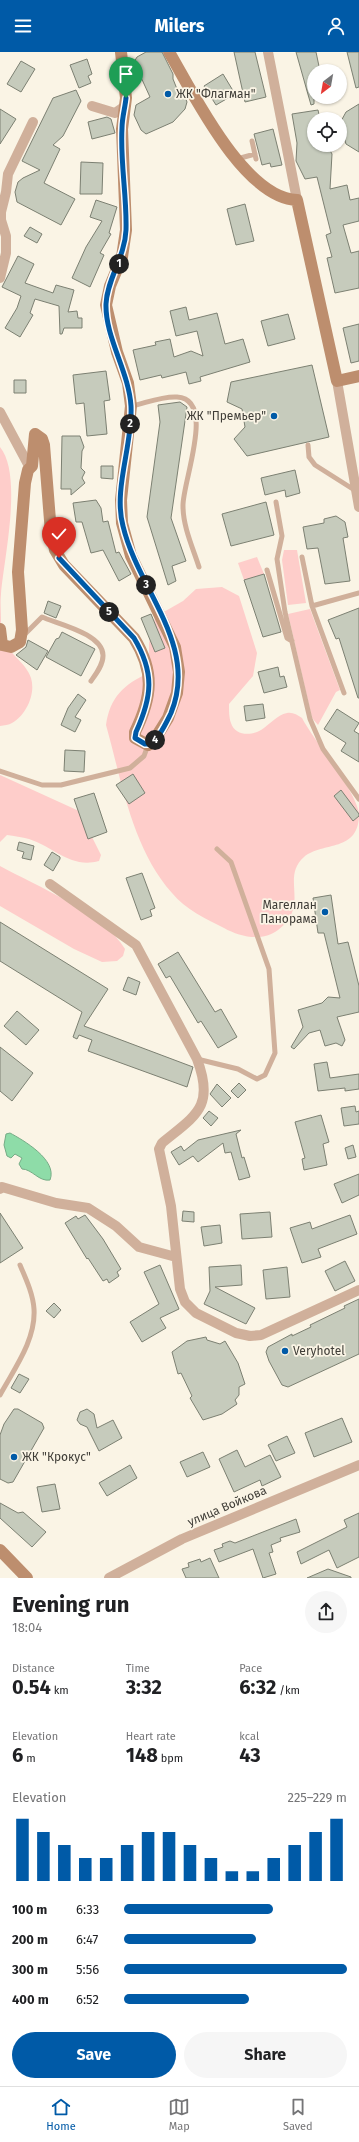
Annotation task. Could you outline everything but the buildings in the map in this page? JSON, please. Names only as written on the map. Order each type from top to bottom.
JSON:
[{"type":"street","points":[[0,629],[2,645],[15,646],[21,639],[18,572],[25,483],[32,466],[35,434],[42,439],[44,445],[51,533],[55,550],[64,564],[134,638],[141,650],[150,683],[148,699],[135,738],[148,745],[153,742],[168,718],[177,693],[179,672],[176,647],[131,556],[122,523],[121,500],[131,406],[128,383],[117,352],[106,305],[110,286],[122,257],[126,230],[122,129],[126,98],[121,52]]},
{"type":"street","points":[[169,52],[218,138],[236,159],[274,193],[287,200],[297,200]]},
{"type":"street","points":[[268,52],[297,200],[337,381],[359,507]]},
{"type":"street","points":[[92,106],[115,113],[125,106]]},
{"type":"street","points":[[0,278],[6,253],[6,236],[1,220],[1,212],[6,192],[8,174],[33,122]]},
{"type":"street","points":[[337,381],[359,376]]},
{"type":"street","points":[[0,412],[30,468]]},
{"type":"street","points":[[50,884],[136,945],[197,1059],[203,1075],[205,1092],[203,1103],[197,1112],[162,1143],[159,1148],[171,1206],[180,1289],[189,1308],[196,1314],[236,1333],[250,1336],[261,1335],[359,1290]]},
{"type":"street","points":[[0,1189],[2,1187],[56,1203],[88,1208],[116,1226],[139,1247],[176,1257]]},
{"type":"street","name":"улица Войкова","points":[[108,1578],[182,1539],[359,1465]]},
{"type":"street","points":[[0,1550],[27,1578]]},
{"type":"lane","points":[[236,159],[256,157],[252,141]]},
{"type":"lane","points":[[131,406],[178,397],[190,402],[196,412],[196,432],[183,505],[184,521],[199,568]]},
{"type":"lane","points":[[308,445],[309,457],[315,465],[356,492]]},
{"type":"lane","points":[[276,502],[282,536],[277,559],[285,612],[316,735],[323,749],[359,799]]},
{"type":"lane","points":[[302,557],[312,606],[344,693]]},
{"type":"lane","points":[[267,570],[286,638],[292,641]]},
{"type":"lane","points":[[312,606],[359,593]]},
{"type":"lane","points":[[21,639],[42,617],[85,634],[99,644],[103,650],[102,663],[91,681]]},
{"type":"lane","points":[[0,771],[42,786],[61,785],[130,768],[144,756],[148,745]]},
{"type":"lane","points":[[197,1059],[238,1069],[257,1079],[265,1075],[275,1053],[270,969],[230,862],[217,849]]},
{"type":"lane","points":[[0,1395],[25,1350],[31,1333],[34,1310],[32,1294],[20,1265]]},
{"type":"shaded area","points":[[0,447],[7,460],[11,496],[8,539],[1,597],[1,636],[4,642],[29,672],[32,691],[29,704],[22,715],[11,724],[0,726]]},
{"type":"shaded area","points":[[284,550],[297,550],[306,603],[288,605],[282,560]]},
{"type":"shaded area","points":[[257,557],[264,574],[244,580],[238,563]]},
{"type":"shaded area","points":[[222,587],[239,596],[257,653],[253,676],[229,704],[229,714],[233,727],[240,733],[248,734],[261,730],[283,714],[291,713],[302,718],[351,793],[359,814],[357,826],[353,835],[347,841],[312,852],[304,857],[297,865],[294,874],[293,911],[288,921],[272,934],[258,937],[237,934],[196,913],[177,899],[158,875],[147,856],[130,814],[106,725],[108,715],[115,699],[125,687],[149,673],[149,643],[155,617],[183,601],[196,589]]},
{"type":"shaded area","points":[[310,609],[340,690],[336,692],[318,725],[312,718],[288,614]]},
{"type":"shaded area","points":[[0,775],[79,811],[101,855],[99,861],[89,863],[71,860],[38,843],[21,837],[7,835],[0,842]]},
{"type":"shaded area","points":[[0,866],[68,902],[102,924],[116,936],[125,949],[123,956],[117,961],[102,962],[74,949],[0,906]]},
{"type":"shaded area","points":[[10,1133],[23,1140],[44,1158],[49,1165],[51,1173],[50,1180],[42,1179],[29,1171],[22,1169],[19,1164],[22,1158],[15,1154],[11,1158],[7,1156],[4,1145],[6,1134]]},
{"type":"place","name":"ЖК \"Флагман\"","points":[[168,94]]},
{"type":"place","name":"ЖК \"Премьер\"","points":[[274,416]]},
{"type":"place","name":"Магеллан Панорама","points":[[325,912]]},
{"type":"place","name":"Veryhotel","points":[[285,1351]]},
{"type":"place","name":"ЖК \"Крокус\"","points":[[14,1457]]},
{"type":"route","points":[[59,558],[134,638],[141,650],[150,683],[144,714],[135,738],[139,742],[148,745],[151,744],[159,734],[173,707],[177,693],[179,672],[176,647],[131,556],[122,523],[121,500],[131,406],[128,383],[117,352],[106,305],[110,286],[122,257],[126,230],[122,129],[126,98]]}]
